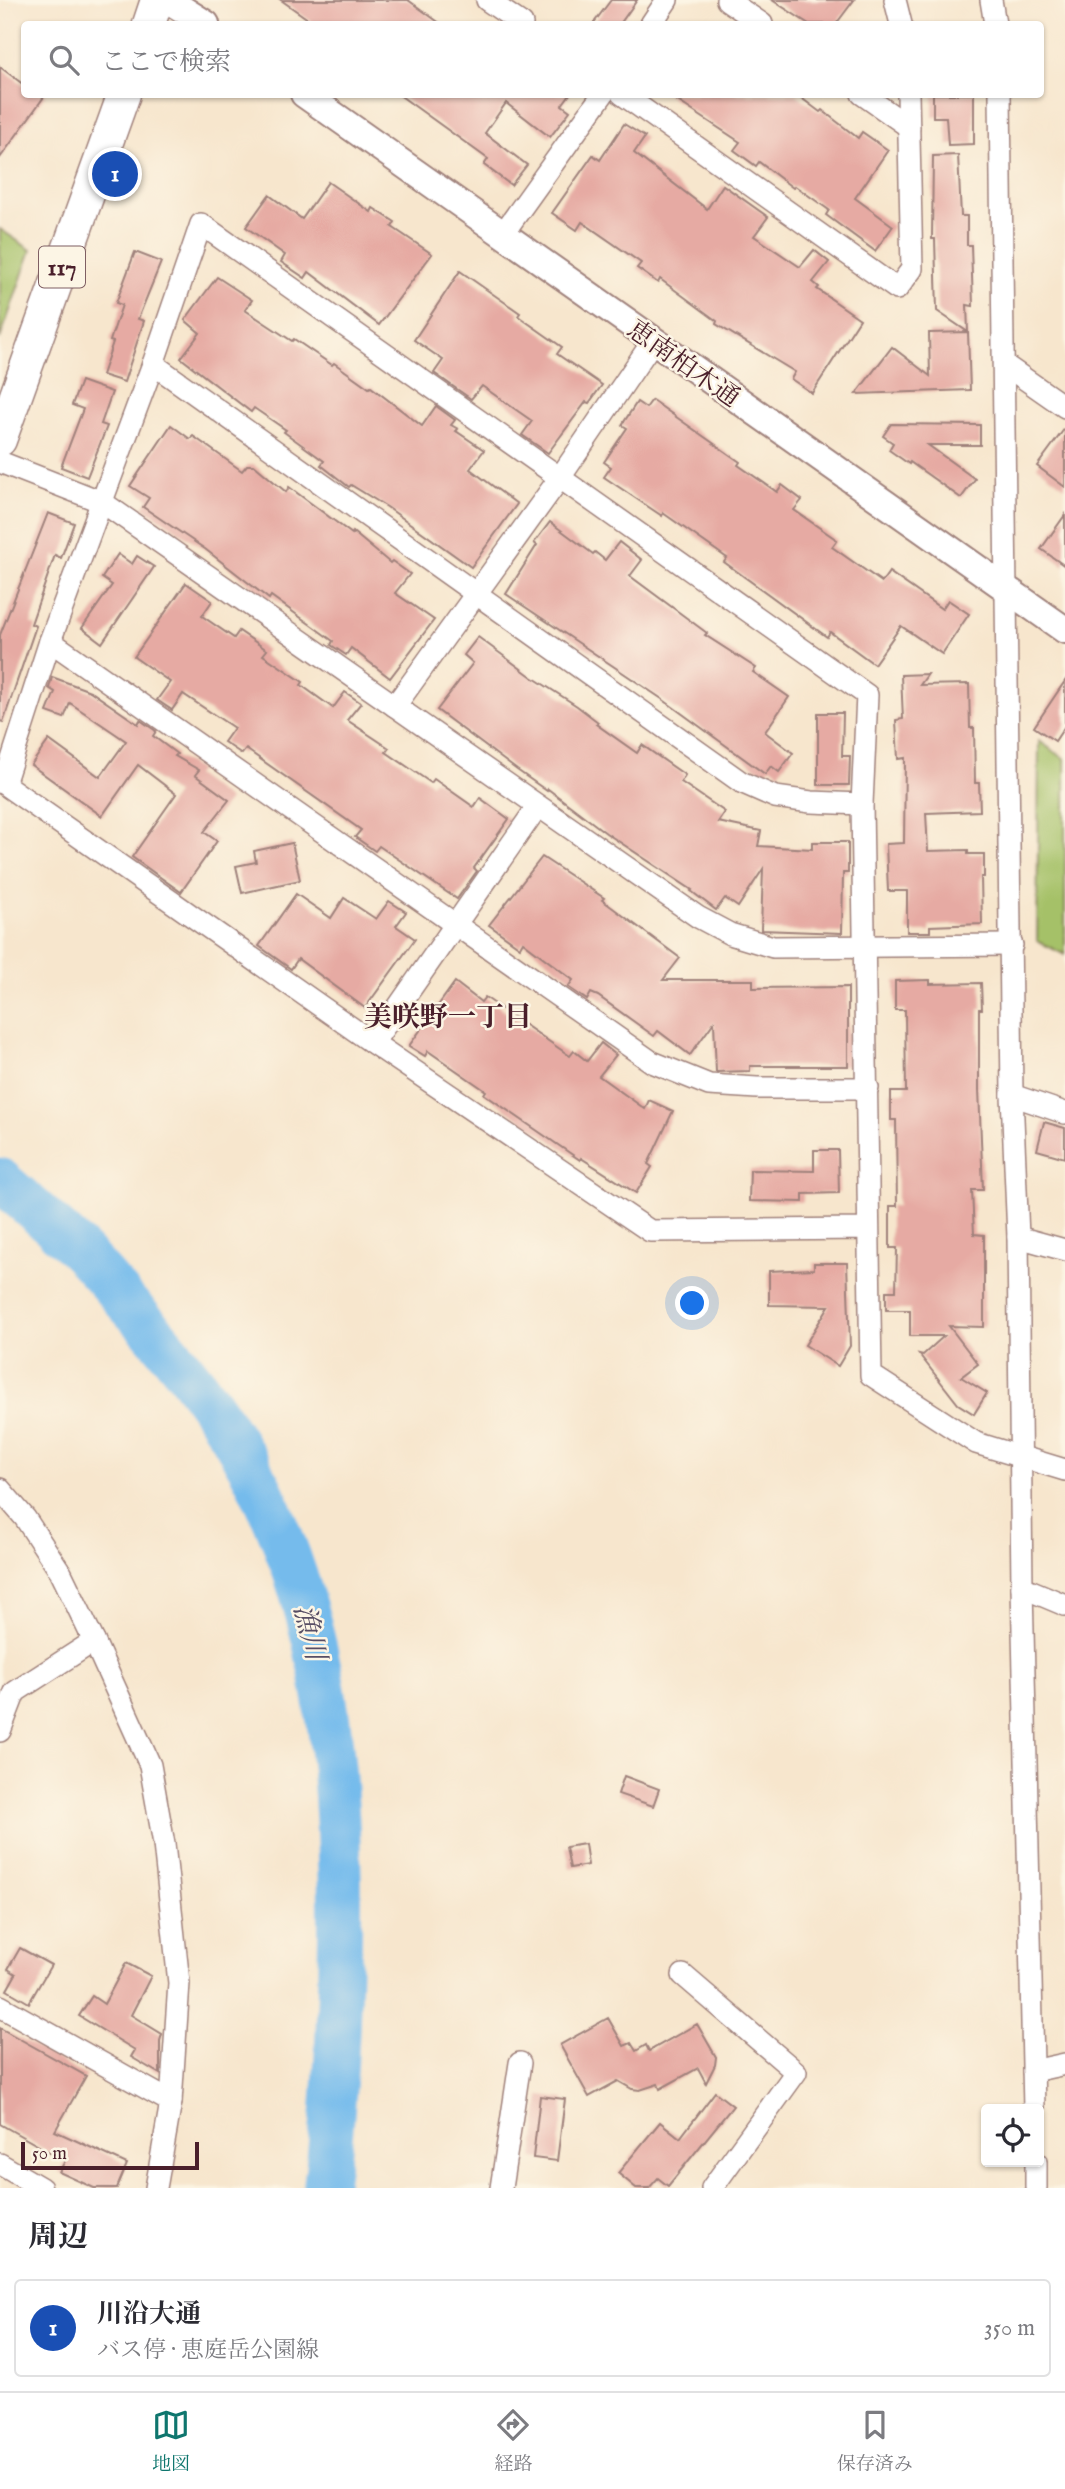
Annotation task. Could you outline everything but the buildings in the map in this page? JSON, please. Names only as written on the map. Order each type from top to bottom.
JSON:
[{"type":"main road","points":[[150,21],[157,0]]},
{"type":"main road","name":"117","points":[[0,440],[123,98]]},
{"type":"street","points":[[168,0],[201,21]]},
{"type":"street","points":[[487,0],[518,21]]},
{"type":"street","points":[[653,21],[667,0]]},
{"type":"street","points":[[727,0],[758,21]]},
{"type":"street","points":[[895,0],[900,21]]},
{"type":"street","points":[[991,0],[994,21]]},
{"type":"street","name":"恵南柏木通","points":[[310,98],[1065,630]]},
{"type":"street","points":[[502,236],[600,98]]},
{"type":"street","points":[[628,98],[897,289],[912,269],[908,98]]},
{"type":"street","points":[[868,98],[909,127]]},
{"type":"street","points":[[1000,98],[1019,1455],[1034,2104]]},
{"type":"street","points":[[868,1229],[650,1231],[373,1043],[4,784],[50,641],[153,364],[201,224],[867,695],[862,804],[871,1375],[976,1443],[1065,1470]]},
{"type":"street","points":[[395,706],[559,479],[653,341]]},
{"type":"street","points":[[153,364],[741,782],[775,797],[862,804]]},
{"type":"street","points":[[1004,365],[1065,407]]},
{"type":"street","points":[[0,462],[102,502],[698,917],[730,934],[773,947],[1012,945]]},
{"type":"street","points":[[50,641],[652,1062],[709,1085],[868,1088]]},
{"type":"street","points":[[373,1043],[538,806]]},
{"type":"street","points":[[1013,1095],[1065,1113]]},
{"type":"street","points":[[1018,1237],[1065,1250]]},
{"type":"street","points":[[0,1489],[25,1518],[61,1573],[150,1765],[164,1844],[179,1983],[171,2102],[156,2188]]},
{"type":"street","points":[[1022,1587],[1065,1605]]},
{"type":"street","points":[[0,1731],[15,1692],[94,1640]]},
{"type":"street","points":[[683,1975],[796,2072],[712,2188]]},
{"type":"street","points":[[0,2006],[171,2102]]},
{"type":"street","points":[[501,2188],[520,2063]]},
{"type":"street","points":[[1034,2071],[1065,2064]]},
{"type":"street","points":[[0,2164],[41,2188]]},
{"type":"street","points":[[1035,2167],[1036,2188]]},
{"type":"green space","points":[[0,229],[31,250],[0,339]]},
{"type":"green space","points":[[1039,741],[1065,759],[1065,955],[1037,941]]},
{"type":"waterway","name":"漁川","points":[[0,1180],[89,1260],[194,1382],[225,1426],[252,1472],[278,1527],[298,1583],[314,1640],[325,1698],[333,1756],[340,1876],[339,1999],[325,2188]]},
{"type":"place","name":"川沿大通","points":[[115,174]]},
{"type":"district","name":"美咲野一丁目","points":[[448,1016]]}]
